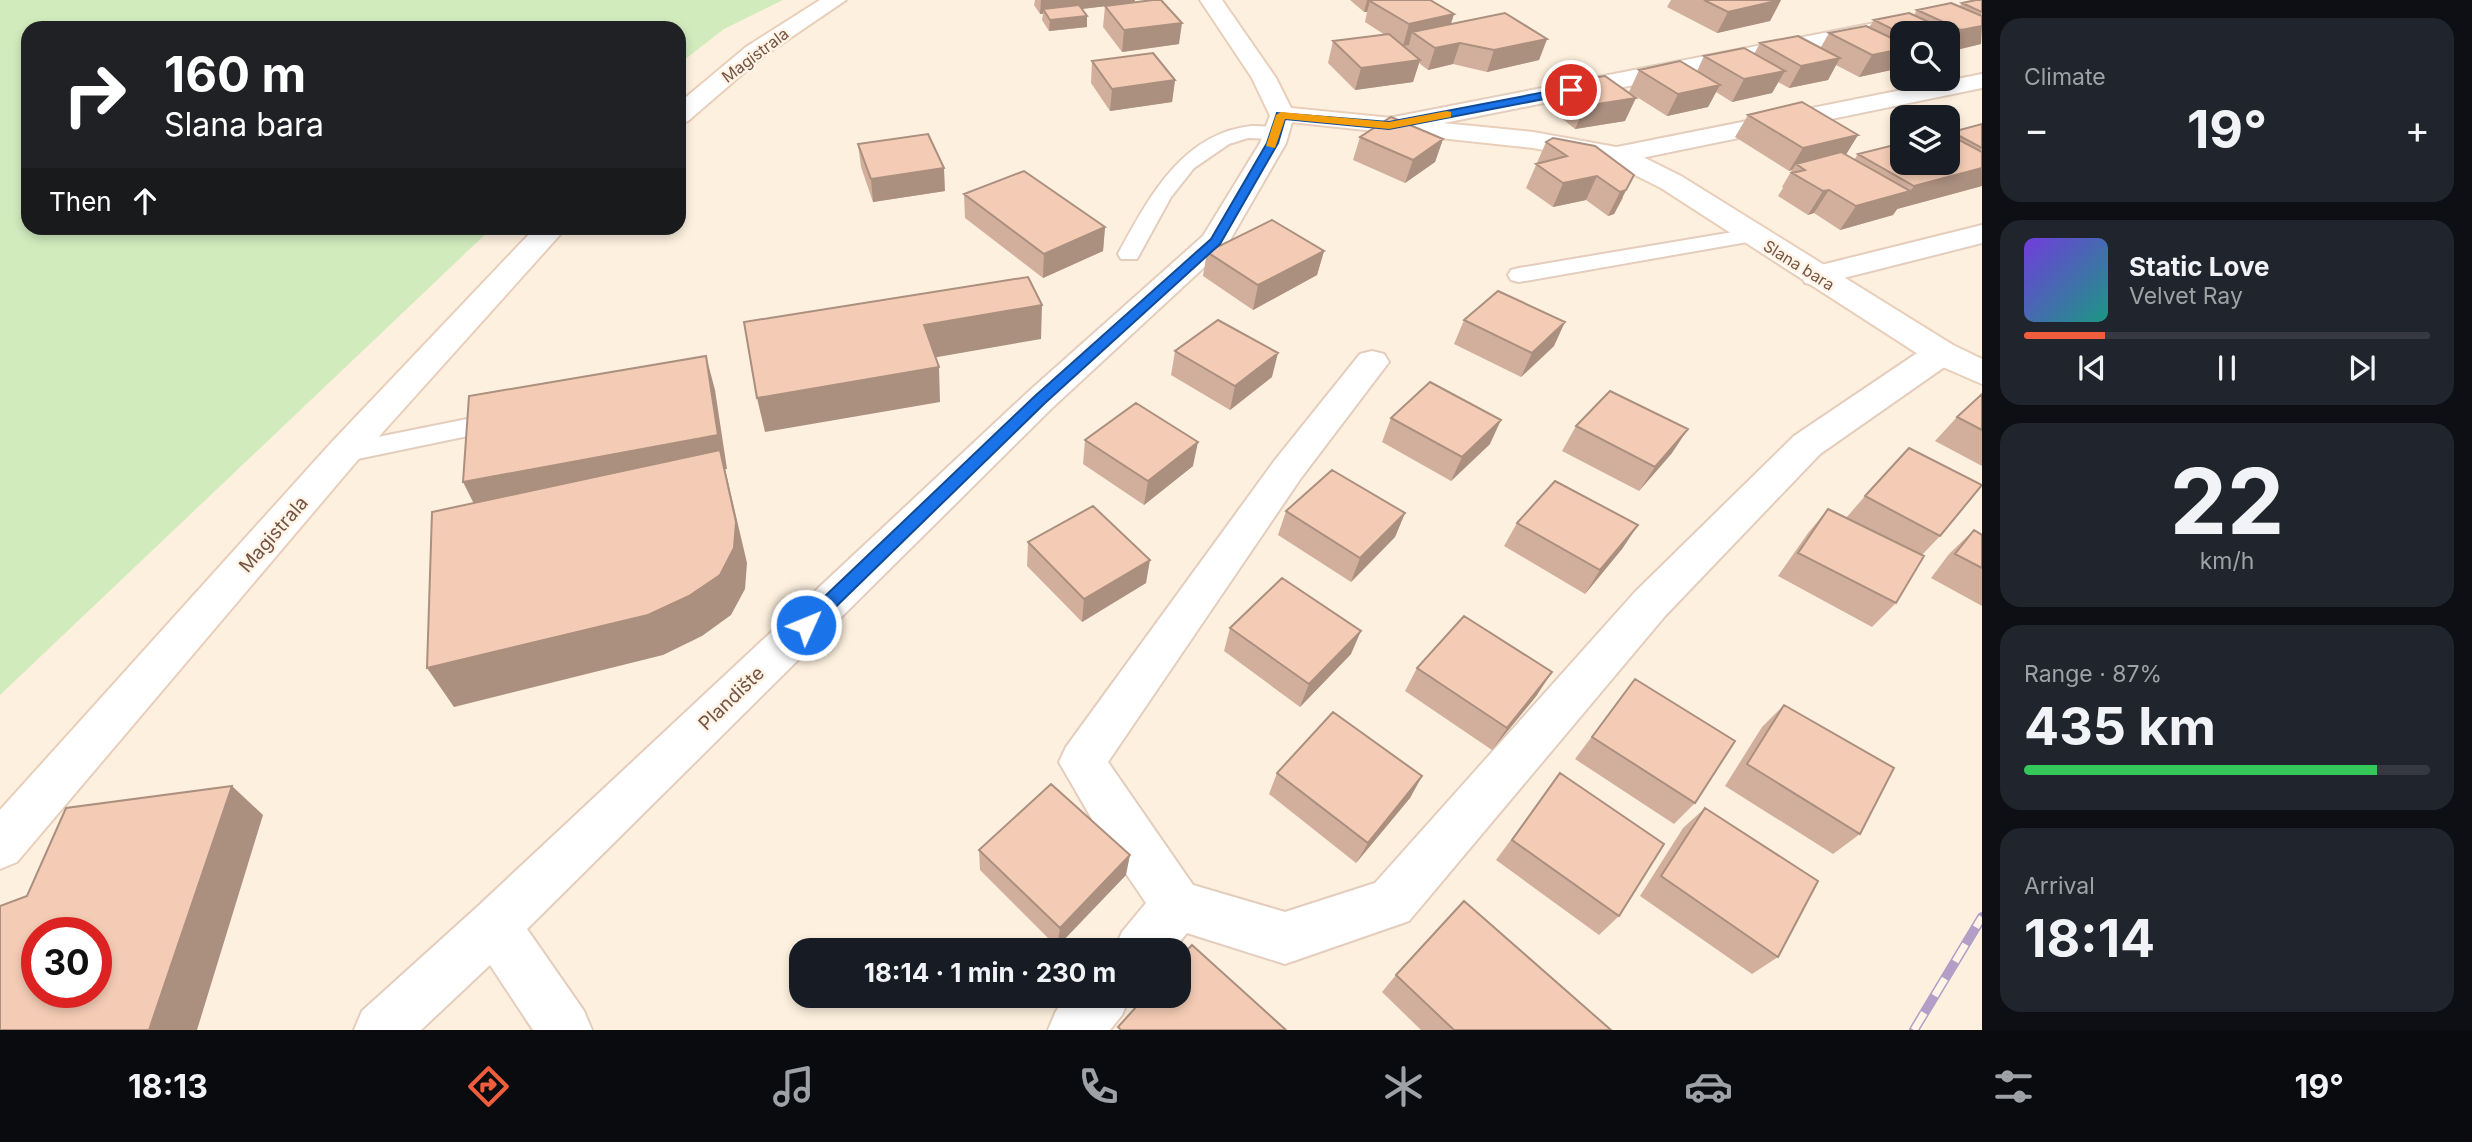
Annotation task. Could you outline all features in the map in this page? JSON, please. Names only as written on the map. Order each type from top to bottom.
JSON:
[{"type":"street","name":"Magistrala","points":[[686,110],[754,52],[835,0]]},
{"type":"street","points":[[1211,0],[1264,78],[1279,124]]},
{"type":"street","points":[[1389,126],[1890,27]]},
{"type":"street","name":"Slana bara","points":[[1616,155],[1982,81]]},
{"type":"street","name":"Slana bara","points":[[1279,124],[1389,126],[1533,140],[1616,155],[1671,182],[1941,353],[1982,373]]},
{"type":"street","name":"Plandište","points":[[381,1030],[494,926],[1040,400],[1216,241],[1279,124]]},
{"type":"street","points":[[1816,276],[1982,234]]},
{"type":"street","name":"Magistrala","points":[[0,846],[343,453],[545,235]]},
{"type":"street","points":[[1371,362],[1288,469],[1083,762],[1125,831],[1177,905],[1285,938],[1391,903],[1650,604],[1807,445],[1941,353]]},
{"type":"street","points":[[1150,938],[1177,905]]},
{"type":"street","points":[[494,926],[565,1030]]},
{"type":"street","points":[[1075,1030],[1093,1008]]},
{"type":"lane","points":[[1129,254],[1162,191],[1185,164],[1217,144],[1244,133],[1279,124]]},
{"type":"lane","points":[[1519,275],[1751,235]]},
{"type":"lane","points":[[343,453],[531,415]]},
{"type":"green space","points":[[0,0],[783,0],[724,29],[686,59],[686,21],[21,21],[21,235],[485,235],[0,695]]},
{"type":"building","points":[[1161,0],[1182,23],[1124,30],[1105,6]]},
{"type":"building","points":[[1430,0],[1454,14],[1409,24],[1370,1]]},
{"type":"building","points":[[1704,0],[1780,0],[1728,12]]},
{"type":"building","points":[[1982,0],[1982,12],[1962,3]]},
{"type":"building","points":[[1951,3],[1982,16],[1982,26],[1961,30],[1960,21],[1941,21],[1917,10]]},
{"type":"building","points":[[1079,5],[1087,16],[1050,20],[1043,9]]},
{"type":"building","points":[[1505,13],[1547,39],[1494,50],[1460,43],[1435,48],[1412,32]]},
{"type":"building","points":[[1909,13],[1927,21],[1890,21],[1890,28],[1874,20]]},
{"type":"building","points":[[1866,26],[1890,37],[1890,51],[1872,55],[1829,33]]},
{"type":"building","points":[[1389,34],[1420,60],[1361,68],[1333,41]]},
{"type":"building","points":[[1798,36],[1840,58],[1801,66],[1760,43]]},
{"type":"building","points":[[1744,48],[1785,71],[1744,79],[1704,56]]},
{"type":"building","points":[[1153,53],[1175,80],[1112,89],[1092,61]]},
{"type":"building","points":[[1680,61],[1720,85],[1678,94],[1639,70]]},
{"type":"building","points":[[1605,76],[1636,98],[1585,106],[1556,83]]},
{"type":"building","points":[[1802,102],[1858,135],[1803,148],[1748,115]]},
{"type":"building","points":[[1391,117],[1443,139],[1413,160],[1360,137]]},
{"type":"building","points":[[1982,124],[1982,148],[1960,136],[1960,130]]},
{"type":"building","points":[[928,134],[944,168],[871,179],[858,144]]},
{"type":"building","points":[[1553,138],[1595,146],[1634,175],[1626,190],[1620,192],[1597,176],[1563,183],[1536,164],[1567,156],[1546,142]]},
{"type":"building","points":[[1960,140],[1982,152],[1982,168],[1960,174]]},
{"type":"building","points":[[1890,146],[1890,172],[1858,154]]},
{"type":"building","points":[[1841,152],[1910,191],[1856,206],[1792,173],[1805,170],[1796,164]]},
{"type":"building","points":[[1024,171],[1105,227],[1044,254],[964,194]]},
{"type":"building","points":[[1895,175],[1956,175],[1914,186]]},
{"type":"building","points":[[1272,220],[1324,251],[1258,285],[1207,252]]},
{"type":"building","points":[[1028,277],[1042,305],[924,325],[939,367],[757,398],[744,322]]},
{"type":"building","points":[[1498,291],[1565,322],[1532,353],[1464,320]]},
{"type":"building","points":[[1218,320],[1278,353],[1235,386],[1175,351]]},
{"type":"building","points":[[706,356],[718,435],[463,482],[469,396]]},
{"type":"building","points":[[1430,382],[1501,420],[1462,457],[1391,418]]},
{"type":"building","points":[[1610,391],[1688,429],[1655,467],[1576,426]]},
{"type":"building","points":[[1982,394],[1982,430],[1957,417]]},
{"type":"building","points":[[1136,403],[1198,442],[1148,481],[1085,440]]},
{"type":"building","points":[[1909,448],[1982,485],[1940,536],[1865,496]]},
{"type":"building","points":[[720,450],[736,522],[734,548],[720,575],[689,596],[648,615],[427,668],[432,512]]},
{"type":"building","points":[[1332,470],[1405,513],[1360,558],[1286,511]]},
{"type":"building","points":[[1555,481],[1638,525],[1600,570],[1517,523]]},
{"type":"building","points":[[1093,506],[1150,560],[1084,599],[1028,542]]},
{"type":"building","points":[[1828,509],[1924,556],[1896,603],[1798,553]]},
{"type":"building","points":[[1974,530],[1982,535],[1982,568],[1955,554]]},
{"type":"building","points":[[1282,578],[1361,631],[1309,684],[1230,628]]},
{"type":"building","points":[[1464,616],[1552,672],[1507,728],[1417,668]]},
{"type":"building","points":[[1635,679],[1735,741],[1695,803],[1592,737]]},
{"type":"building","points":[[1784,705],[1894,768],[1860,834],[1747,764]]},
{"type":"building","points":[[1333,712],[1422,776],[1368,843],[1277,773]]},
{"type":"building","points":[[1560,773],[1664,844],[1619,916],[1512,840]]},
{"type":"building","points":[[1051,784],[1130,855],[1060,928],[979,850]]},
{"type":"building","points":[[232,786],[149,1030],[0,1030],[0,906],[27,896],[66,808]]},
{"type":"building","points":[[1705,808],[1818,881],[1778,957],[1661,876]]},
{"type":"building","points":[[1464,901],[1611,1030],[1454,1030],[1396,975]]},
{"type":"building","points":[[1191,946],[1286,1030],[1121,1030],[1118,1027],[1135,1008],[1191,1008]]},
{"type":"railway","points":[[1914,1030],[1982,917]]},
{"type":"slow traffic","points":[[1271,146],[1281,115],[1389,126],[1447,115]]},
{"type":"route","points":[[806,625],[1040,400],[1216,241],[1273,143],[1281,115],[1389,126],[1571,90]]}]
